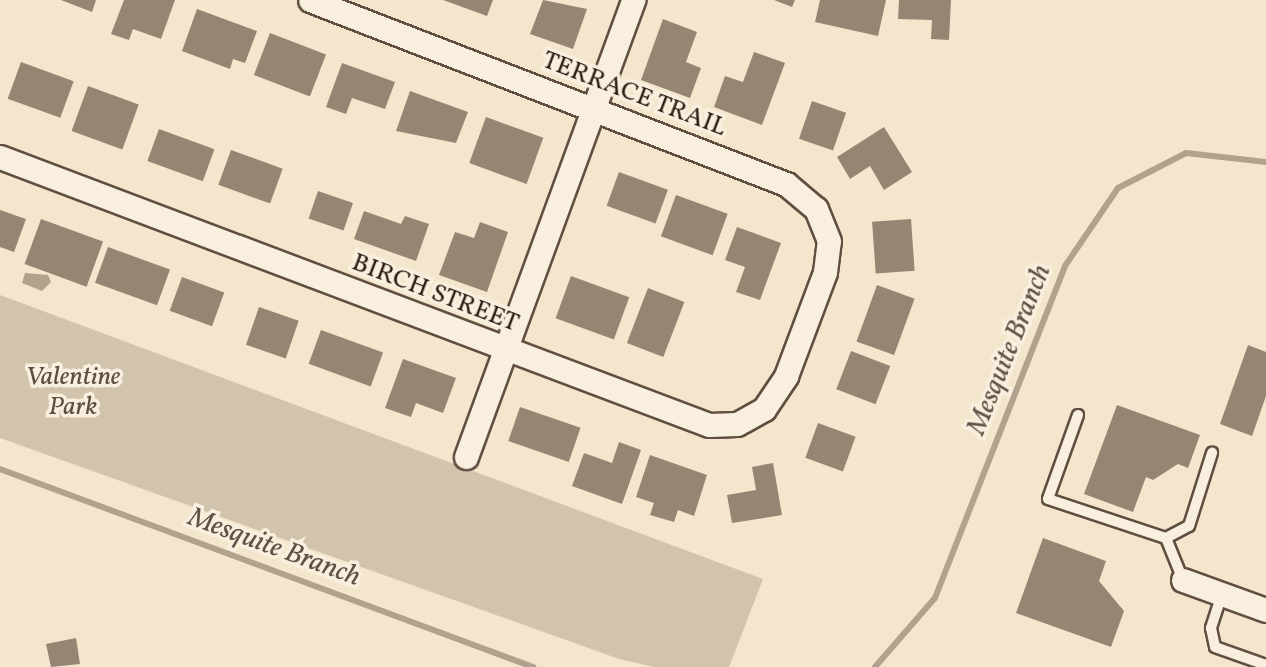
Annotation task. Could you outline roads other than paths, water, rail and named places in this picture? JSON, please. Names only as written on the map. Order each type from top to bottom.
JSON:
[{"type":"street","name":"TERRACE TRAIL","points":[[310,0],[786,184],[816,209],[829,241],[806,326]]},
{"type":"street","points":[[466,457],[633,0]]},
{"type":"street","name":"BIRCH STREET","points":[[0,157],[505,351],[709,425],[737,424],[764,409],[786,376],[806,326]]},
{"type":"street","points":[[1183,580],[1266,610]]},
{"type":"lane","points":[[1078,415],[1048,499],[1166,538],[1189,526],[1212,453]]},
{"type":"lane","points":[[1166,538],[1183,580]]},
{"type":"lane","points":[[1222,594],[1211,628],[1215,647],[1266,665]]},
{"type":"waterway","name":"Mesquite Branch","points":[[875,667],[935,598],[1065,266],[1118,188],[1186,153],[1266,162]]},
{"type":"waterway","name":"Mesquite Branch","points":[[0,469],[533,667]]},
{"type":"park label","name":"Valentine Park","points":[[73,393]]}]
